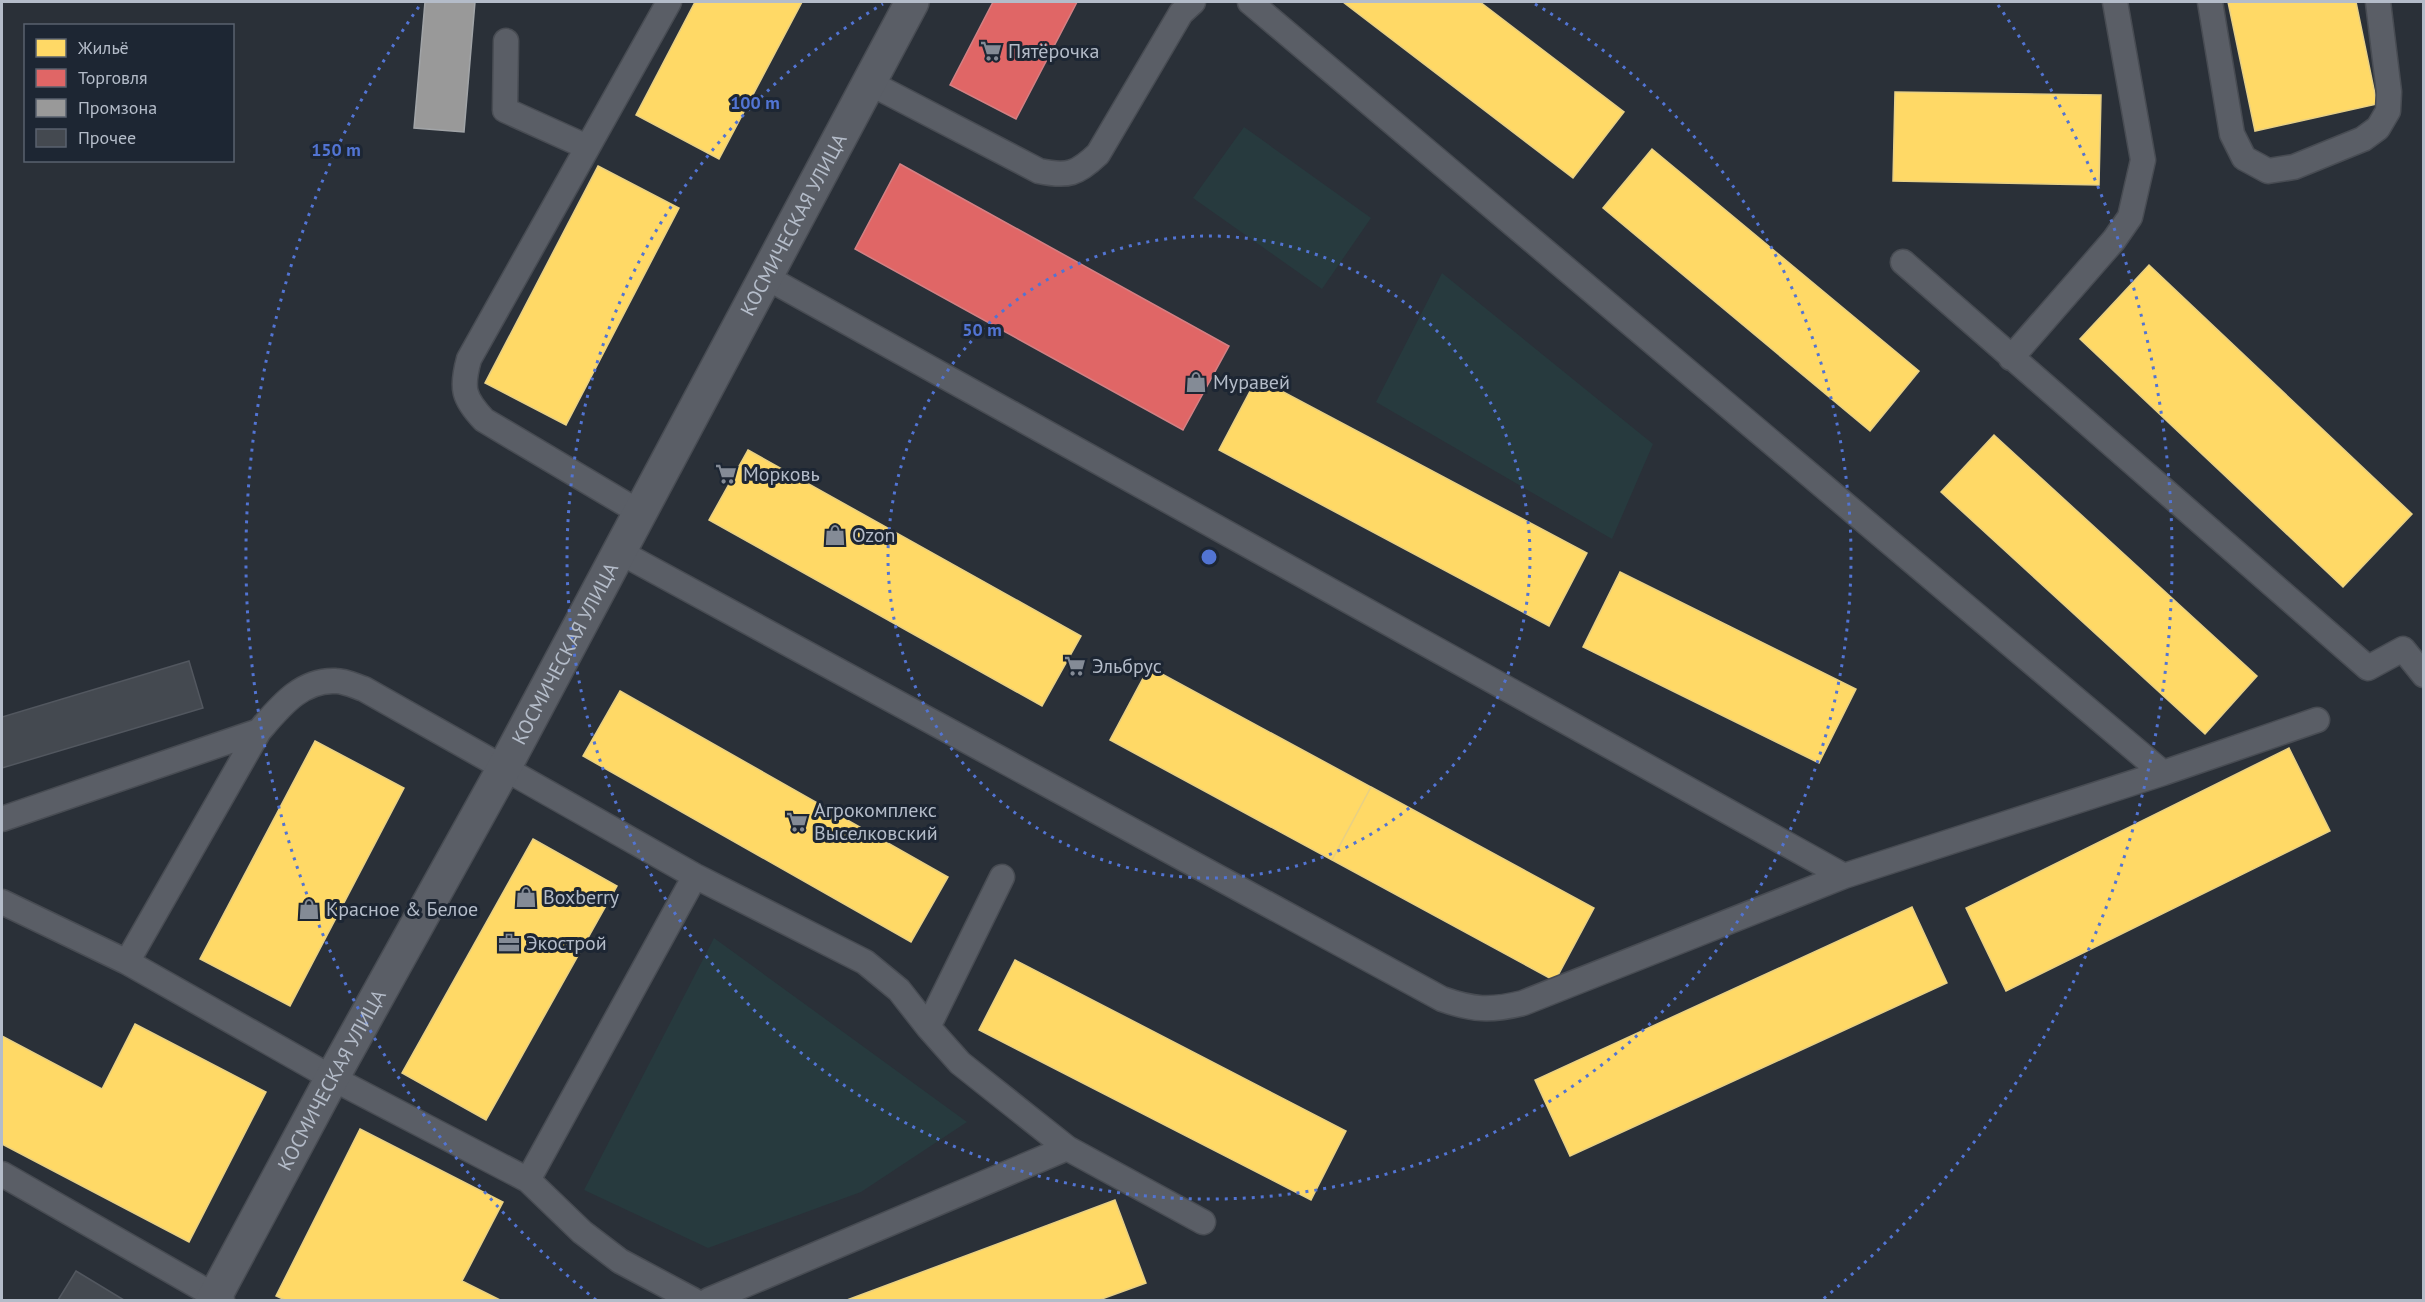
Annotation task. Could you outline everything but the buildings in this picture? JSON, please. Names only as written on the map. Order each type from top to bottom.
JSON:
[{"type":"street","name":"КОСМИЧЕСКАЯ УЛИЦА","points":[[217,1299],[332,1078],[504,768],[764,276],[912,2]]},
{"type":"lane","points":[[639,512],[484,420],[468,403],[463,381],[469,359],[669,2]]},
{"type":"lane","points":[[868,82],[1039,171],[1061,176],[1082,169],[1098,154],[1181,12],[1193,2]]},
{"type":"lane","points":[[1250,2],[2163,773]]},
{"type":"lane","points":[[2011,358],[2114,240],[2130,217],[2143,160],[2115,2]]},
{"type":"lane","points":[[2210,2],[2232,134],[2244,158],[2268,171],[2294,168],[2362,139],[2378,128],[2388,111],[2389,92],[2378,2]]},
{"type":"lane","points":[[506,41],[505,110],[587,147]]},
{"type":"lane","points":[[1903,262],[2368,668],[2403,649],[2424,675]]},
{"type":"lane","points":[[764,276],[1844,876]]},
{"type":"lane","points":[[618,551],[1442,999],[1468,1008],[1496,1010],[1523,1003],[1844,876],[2163,773],[2317,720]]},
{"type":"lane","points":[[127,962],[258,731],[284,702],[307,686],[336,681],[364,689],[695,876],[865,962],[899,990],[960,1063],[1067,1148],[1203,1222]]},
{"type":"lane","points":[[2,819],[258,731]]},
{"type":"lane","points":[[528,1180],[695,876]]},
{"type":"lane","points":[[928,1027],[1002,877]]},
{"type":"lane","points":[[2,902],[127,962],[332,1078],[528,1180],[582,1232],[620,1261],[693,1300]]},
{"type":"lane","points":[[709,1300],[1067,1148]]},
{"type":"lane","points":[[2,1174],[217,1299]]},
{"type":"green space","points":[[1244,127],[1371,218],[1322,289],[1193,198]]},
{"type":"green space","points":[[1442,273],[1653,444],[1612,539],[1376,402]]},
{"type":"green space","points":[[714,938],[967,1122],[861,1192],[708,1248],[584,1190]]},
{"type":"place","name":"Пятёрочка","points":[[991,51]]},
{"type":"place","name":"Муравей","points":[[1196,382]]},
{"type":"place","name":"Морковь","points":[[726,474]]},
{"type":"place","name":"Ozon","points":[[835,535]]},
{"type":"place","name":"Эльбрус","points":[[1075,666]]},
{"type":"place","name":"Агрокомплекс Выселковский","points":[[797,822]]},
{"type":"place","name":"Boxberry","points":[[526,897]]},
{"type":"place","name":"Красное & Белое","points":[[309,909]]},
{"type":"place","name":"Экострой","points":[[509,943]]}]
